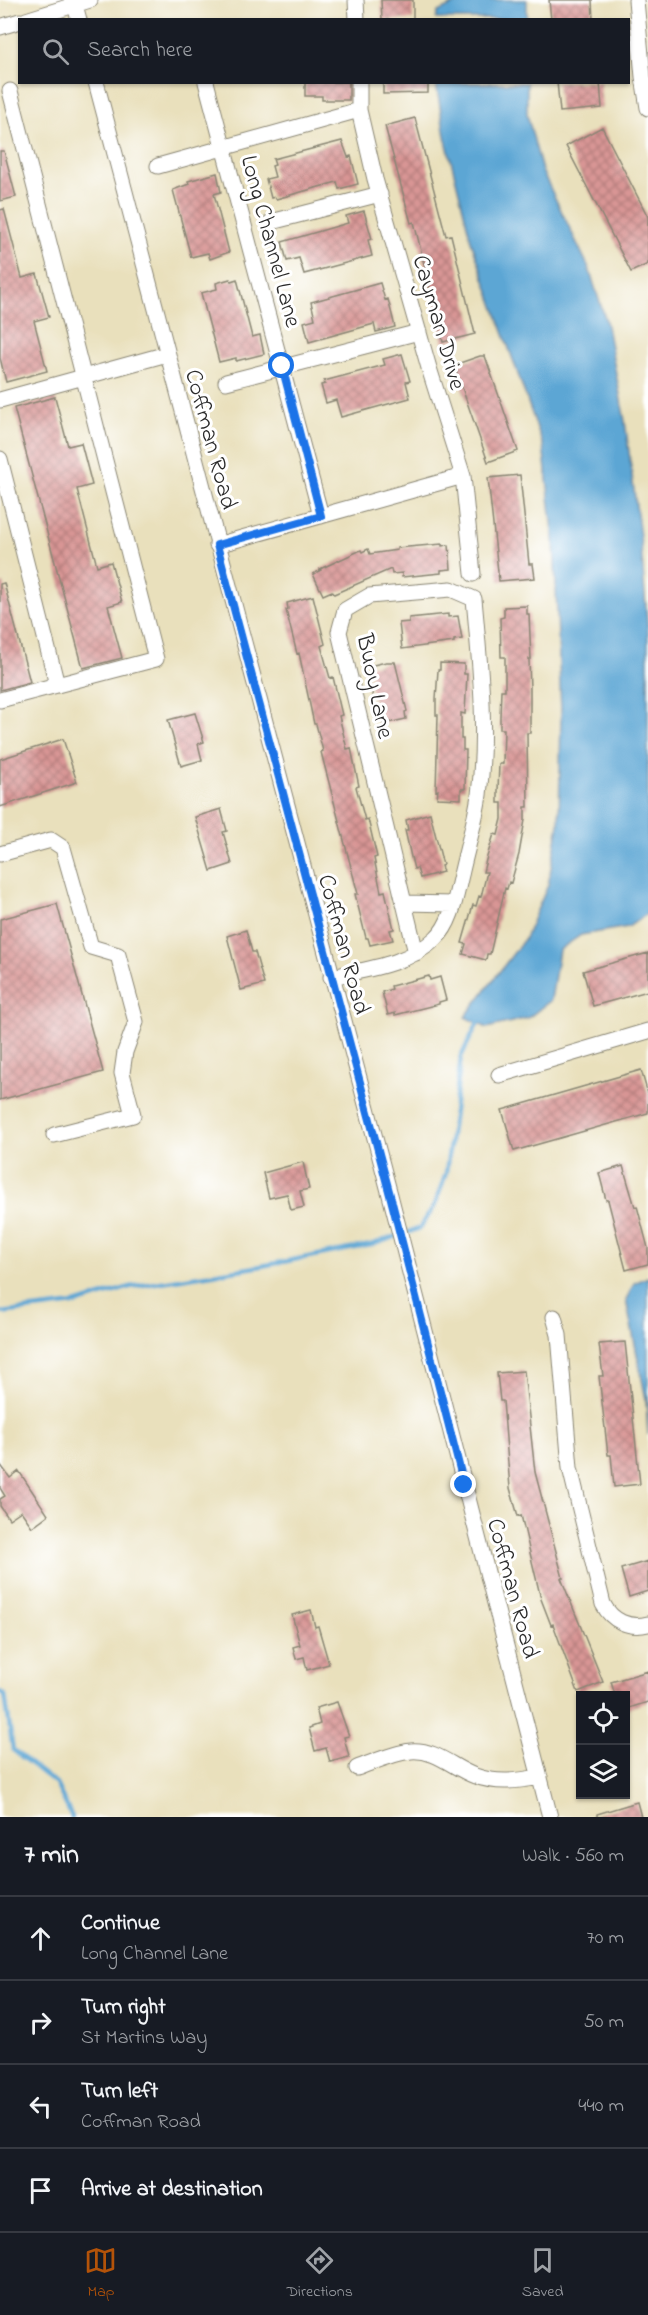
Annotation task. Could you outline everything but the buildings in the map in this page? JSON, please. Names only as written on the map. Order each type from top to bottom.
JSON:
[{"type":"street","points":[[39,18],[77,12],[90,0]]},
{"type":"street","points":[[356,0],[357,18]]},
{"type":"street","points":[[636,0],[648,108]]},
{"type":"street","points":[[0,27],[18,22]]},
{"type":"street","name":"Coffman Road","points":[[97,84],[390,1195],[550,1817]]},
{"type":"street","name":"Long Channel Lane","points":[[207,84],[321,516]]},
{"type":"street","name":"Cayman Drive","points":[[359,84],[359,110],[380,194],[463,476],[473,574]]},
{"type":"street","points":[[0,700],[156,659],[10,91]]},
{"type":"street","points":[[158,166],[359,110]]},
{"type":"street","points":[[271,222],[380,194]]},
{"type":"street","points":[[226,382],[419,332]]},
{"type":"street","points":[[0,400],[167,354]]},
{"type":"street","points":[[0,459],[57,685]]},
{"type":"street","points":[[217,545],[463,476]]},
{"type":"street","name":"Buoy Lane","points":[[416,953],[339,632],[345,610],[369,596],[451,589],[474,599],[483,693],[479,793],[472,834],[453,904]]},
{"type":"street","points":[[0,854],[51,840],[63,848],[91,946],[118,955],[136,1022],[125,1052],[122,1073],[133,1116],[54,1135]]},
{"type":"street","points":[[331,977],[396,962],[416,953],[438,937],[449,919],[453,904],[404,903]]},
{"type":"street","points":[[499,1075],[648,1031]]},
{"type":"street","points":[[554,1317],[559,1335],[570,1468],[603,1604],[613,1618],[623,1624],[640,1626],[648,1624]]},
{"type":"street","points":[[357,1768],[411,1751],[428,1753],[473,1775],[493,1781],[513,1782],[540,1777]]},
{"type":"water","points":[[463,0],[527,0],[527,18],[436,18],[438,12]]},
{"type":"water","points":[[436,84],[527,84],[527,114],[542,171],[588,266],[606,321],[625,421],[641,544],[648,634],[648,913],[628,927],[581,935],[559,950],[551,1000],[528,1018],[487,1028],[465,1017],[525,938],[548,885],[559,824],[561,712],[554,540],[543,445],[471,241],[445,136]]},
{"type":"water","points":[[648,1277],[648,1435],[646,1399],[626,1300],[634,1283]]},
{"type":"waterway","points":[[0,1313],[75,1304],[130,1287],[256,1267],[371,1245],[420,1228],[435,1205],[446,1173],[461,1057],[479,1020]]},
{"type":"waterway","points":[[0,1692],[5,1695],[13,1750],[56,1784],[72,1817]]},
{"type":"route","points":[[282,366],[321,516],[217,545],[390,1195],[464,1485]]}]
